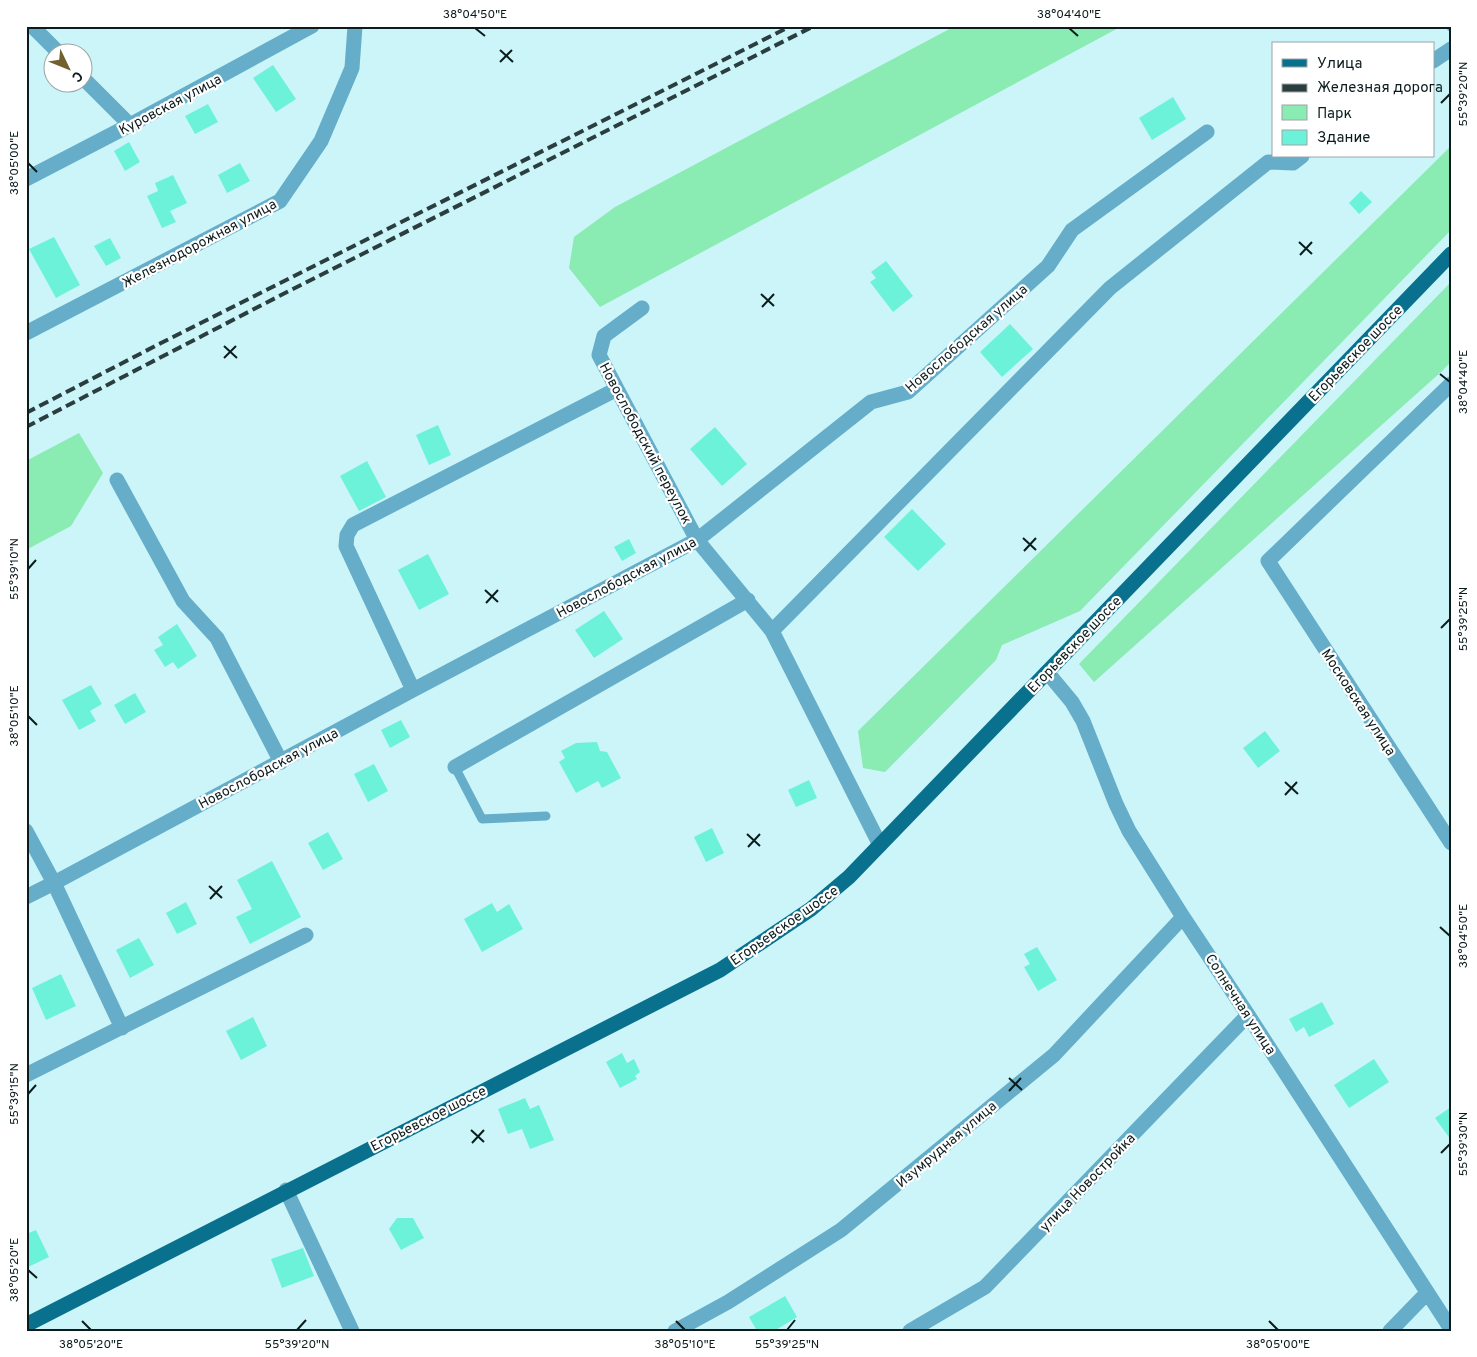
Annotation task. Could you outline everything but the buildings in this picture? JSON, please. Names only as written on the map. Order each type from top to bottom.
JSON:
[{"type":"main road","name":"Егорьевское шоссе","points":[[26,1325],[286,1190],[720,970],[787,926],[830,894],[880,846],[1451,254]]},
{"type":"street","points":[[32,26],[48,42]]},
{"type":"street","name":"Куровская улица","points":[[26,179],[312,26]]},
{"type":"street","name":"Железнодорожная улица","points":[[26,333],[280,201],[321,141],[352,68],[355,26]]},
{"type":"street","points":[[1434,60],[1451,49]]},
{"type":"street","points":[[92,87],[130,125]]},
{"type":"street","name":"Новослободская улица","points":[[26,897],[697,540],[871,402],[908,392],[1048,266],[1072,230],[1207,132]]},
{"type":"street","points":[[772,631],[1110,288],[1268,162],[1293,163],[1299,158]]},
{"type":"street","name":"Новослободский переулок","points":[[642,308],[604,336],[599,355],[697,540],[772,631],[880,846]]},
{"type":"street","name":"Московская улица","points":[[1451,384],[1268,561],[1451,843]]},
{"type":"street","points":[[413,690],[346,546],[347,535],[353,525],[617,389]]},
{"type":"street","points":[[117,480],[183,601],[217,638],[281,762]]},
{"type":"street","points":[[455,767],[748,600]]},
{"type":"street","name":"Солнечная улица","points":[[1047,672],[1072,702],[1083,721],[1122,818],[1183,917],[1248,1014],[1451,1329]]},
{"type":"street","points":[[26,831],[54,883],[122,1028]]},
{"type":"street","name":"Изумрудная улица","points":[[676,1331],[728,1302],[841,1230],[1054,1055],[1183,917]]},
{"type":"street","points":[[26,1075],[306,935]]},
{"type":"street","name":"улица Новостройка","points":[[910,1331],[986,1287],[1248,1014]]},
{"type":"street","points":[[286,1190],[352,1331]]},
{"type":"street","points":[[1390,1331],[1427,1293]]},
{"type":"lane","points":[[455,767],[482,819],[546,816]]},
{"type":"green space","points":[[955,26],[1122,26],[600,307],[569,268],[574,237],[615,207]]},
{"type":"green space","points":[[1451,146],[1451,230],[1080,611],[1002,645],[996,660],[885,772],[863,768],[858,731]]},
{"type":"green space","points":[[1451,282],[1451,362],[1094,682],[1079,664]]},
{"type":"green space","points":[[79,433],[103,473],[71,526],[26,550],[26,461]]},
{"type":"railway","points":[[26,413],[161,343],[791,26]]},
{"type":"railway","points":[[26,427],[287,292],[814,26]]}]
